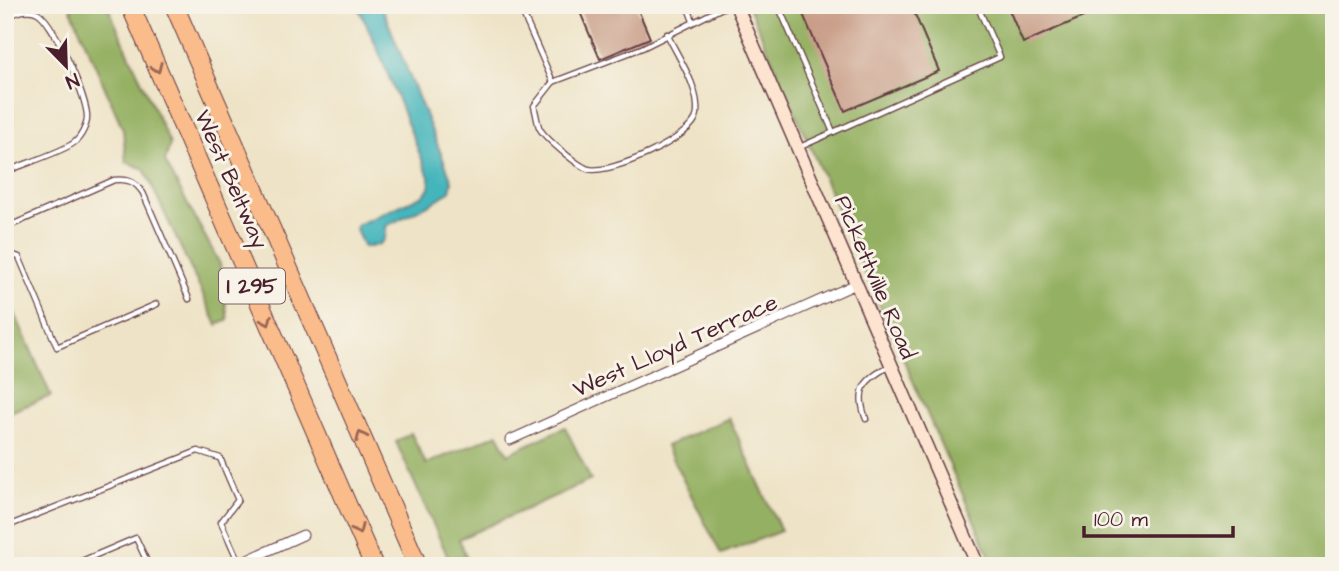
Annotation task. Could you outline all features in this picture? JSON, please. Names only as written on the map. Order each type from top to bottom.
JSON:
[{"type":"highway","name":"West Beltway","points":[[130,5],[374,566]]},
{"type":"highway","name":"West Beltway","points":[[174,5],[418,566]]},
{"type":"street","name":"Pickettville Road","points":[[736,5],[978,566]]},
{"type":"street","name":"West Lloyd Terrace","points":[[510,440],[856,284]]},
{"type":"street","points":[[238,565],[303,535]]},
{"type":"lane","points":[[519,5],[554,82]]},
{"type":"lane","points":[[687,5],[693,21]]},
{"type":"lane","points":[[667,34],[694,90],[697,115],[689,129],[667,144],[610,169],[588,169],[566,154],[540,130],[534,106],[554,82],[642,48],[667,34],[728,5]]},
{"type":"lane","points":[[778,5],[833,132]]},
{"type":"lane","points":[[798,148],[1000,57],[977,5]]},
{"type":"lane","points":[[5,18],[21,11],[38,12],[51,25],[86,101],[88,117],[75,142],[5,172]]},
{"type":"lane","points":[[5,228],[114,180],[127,179],[137,184],[143,193],[189,299]]},
{"type":"lane","points":[[5,252],[19,257],[57,347],[157,304]]},
{"type":"lane","points":[[866,419],[860,402],[864,386],[876,373],[891,365]]},
{"type":"lane","points":[[5,527],[198,451],[220,458],[237,500],[221,522],[238,565]]},
{"type":"lane","points":[[69,566],[136,537],[149,566]]},
{"type":"green space","points":[[69,5],[107,5],[170,144],[165,162],[220,264],[228,320],[217,325],[144,169],[126,162],[123,129]]},
{"type":"green space","points":[[748,5],[1334,5],[1334,566],[994,566]]},
{"type":"green space","points":[[5,291],[51,396],[5,414]]},
{"type":"green space","points":[[729,418],[781,531],[721,554],[666,446]]},
{"type":"green space","points":[[565,427],[591,480],[459,539],[470,566],[452,566],[396,442],[411,433],[426,464],[498,434],[508,454]]},
{"type":"water","points":[[357,5],[381,5],[452,181],[450,191],[386,226],[381,243],[364,247],[356,230],[357,225],[424,195],[430,186],[429,177],[376,45]]},
{"type":"building","points":[[577,5],[636,5],[650,38],[600,59]]},
{"type":"building","points":[[799,5],[911,5],[939,71],[845,111]]},
{"type":"building","points":[[1007,5],[1111,5],[1023,43]]}]
